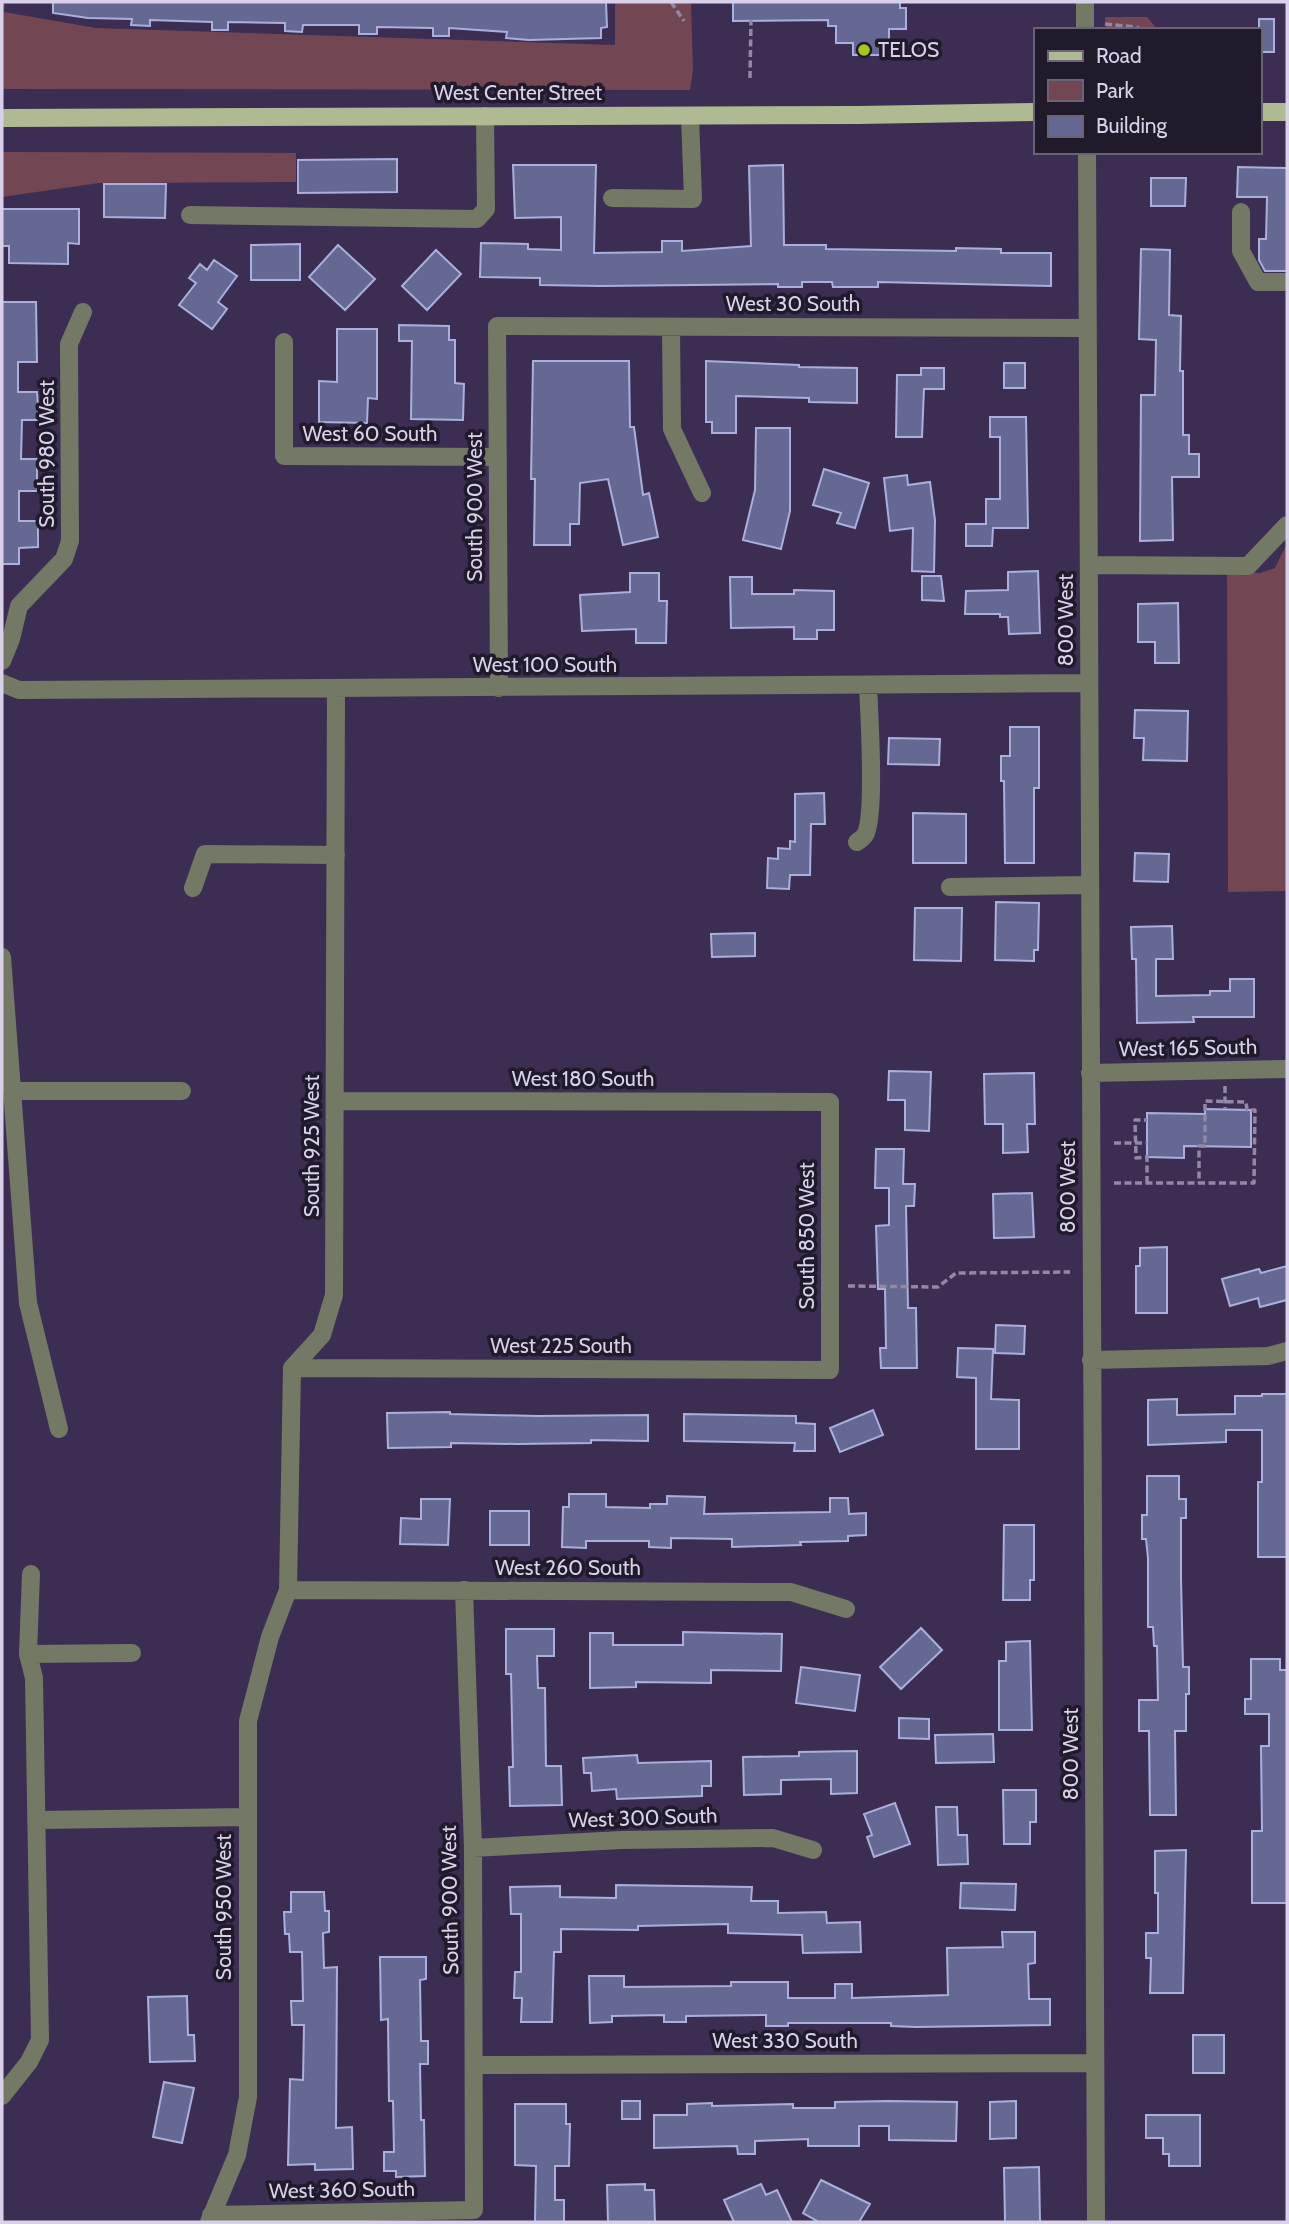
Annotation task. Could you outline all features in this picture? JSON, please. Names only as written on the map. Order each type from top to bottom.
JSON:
[{"type":"main road","name":"West Center Street","points":[[2,118],[1034,112]]},
{"type":"main road","points":[[1261,112],[1287,112]]},
{"type":"street","points":[[1085,2],[1085,28]]},
{"type":"street","points":[[190,215],[477,219],[486,209],[485,116]]},
{"type":"street","points":[[612,198],[694,199],[690,116]]},
{"type":"street","name":"800 West","points":[[1087,154],[1096,2222]]},
{"type":"street","points":[[1241,212],[1241,251],[1258,282],[1287,282]]},
{"type":"street","name":"South 980 West","points":[[2,661],[11,639],[19,606],[64,559],[70,541],[69,344],[83,312]]},
{"type":"street","name":"West 30 South","points":[[498,326],[1088,328]]},
{"type":"street","name":"South 900 West","points":[[498,326],[499,688]]},
{"type":"street","points":[[671,327],[672,429],[702,493]]},
{"type":"street","name":"West 60 South","points":[[285,342],[284,456],[498,457]]},
{"type":"street","points":[[1089,565],[1248,566],[1287,525]]},
{"type":"street","name":"West 100 South","points":[[2,683],[19,690],[1089,683]]},
{"type":"street","points":[[857,842],[864,836],[869,808],[868,685]]},
{"type":"street","name":"South 925 West","points":[[292,1368],[322,1335],[334,1295],[336,688]]},
{"type":"street","points":[[193,888],[205,853],[336,855]]},
{"type":"street","points":[[950,887],[1089,885]]},
{"type":"street","points":[[2,957],[28,1303],[58,1429]]},
{"type":"street","name":"West 165 South","points":[[1090,1073],[1287,1069]]},
{"type":"street","points":[[12,1091],[182,1091]]},
{"type":"street","name":"West 180 South","points":[[335,1101],[830,1102]]},
{"type":"street","name":"South 850 West","points":[[830,1102],[830,1370]]},
{"type":"street","points":[[1091,1360],[1268,1356],[1287,1351]]},
{"type":"street","points":[[288,1590],[292,1368]]},
{"type":"street","name":"West 225 South","points":[[292,1368],[830,1370]]},
{"type":"street","points":[[2,2096],[29,2062],[40,2040],[34,1678],[28,1654],[31,1574]]},
{"type":"street","name":"West 260 South","points":[[288,1590],[791,1592],[846,1609]]},
{"type":"street","name":"South 950 West","points":[[210,2219],[237,2155],[247,2097],[248,1721],[270,1637],[288,1590]]},
{"type":"street","name":"South 900 West","points":[[464,1590],[473,1848],[474,2210]]},
{"type":"street","points":[[28,1654],[132,1653]]},
{"type":"street","points":[[38,1820],[246,1817]]},
{"type":"street","name":"West 300 South","points":[[473,1848],[621,1840],[773,1838],[813,1850]]},
{"type":"street","name":"West 330 South","points":[[475,2065],[1095,2063]]},
{"type":"street","name":"West 360 South","points":[[210,2219],[474,2210]]},
{"type":"path","points":[[671,2],[684,21]]},
{"type":"path","points":[[750,78],[751,20]]},
{"type":"path","points":[[1105,24],[1138,28]]},
{"type":"path","points":[[1224,1084],[1225,1110]]},
{"type":"path","points":[[1114,1183],[1254,1182],[1255,1110],[1247,1110],[1246,1102],[1205,1101],[1205,1146],[1199,1146],[1199,1182]]},
{"type":"path","points":[[1147,1120],[1135,1120],[1135,1143],[1136,1158],[1147,1157],[1147,1183]]},
{"type":"path","points":[[1114,1143],[1147,1143]]},
{"type":"path","points":[[848,1286],[938,1287],[956,1273],[1070,1272]]},
{"type":"green space","points":[[2,2],[5,2],[4,12],[96,28],[615,45],[615,2],[691,2],[693,71],[690,90],[2,89]]},
{"type":"green space","points":[[1105,17],[1147,17],[1156,28],[1106,28]]},
{"type":"green space","points":[[2,152],[296,153],[296,182],[99,183],[2,197]]},
{"type":"green space","points":[[1287,543],[1287,891],[1228,892],[1227,572],[1260,573],[1275,568]]},
{"type":"building","points":[[53,2],[606,2],[607,27],[601,28],[601,38],[529,40],[506,38],[507,32],[449,28],[449,36],[433,36],[433,28],[377,27],[377,34],[359,34],[359,25],[303,25],[302,32],[285,31],[285,23],[228,22],[228,30],[212,30],[212,22],[150,20],[150,26],[131,25],[132,19],[88,18],[53,13]]},
{"type":"building","points":[[733,2],[900,2],[900,8],[906,8],[906,29],[889,29],[889,55],[853,55],[853,43],[836,43],[836,26],[828,26],[828,20],[733,21]]},
{"type":"building","points":[[1259,19],[1274,19],[1274,52],[1261,52]]},
{"type":"building","points":[[397,159],[397,192],[298,193],[298,160]]},
{"type":"building","points":[[513,165],[596,165],[594,253],[662,252],[662,241],[682,241],[682,251],[751,246],[749,166],[783,165],[784,245],[826,245],[826,249],[956,251],[956,248],[1001,249],[1001,253],[1051,253],[1051,286],[878,282],[878,287],[833,287],[832,282],[802,282],[802,287],[778,287],[778,284],[600,286],[540,285],[540,278],[480,277],[481,243],[528,244],[528,249],[561,250],[561,217],[515,218]]},
{"type":"building","points":[[1238,167],[1287,168],[1287,271],[1265,271],[1259,260],[1259,239],[1266,239],[1267,197],[1237,197]]},
{"type":"building","points":[[1151,178],[1186,178],[1185,206],[1151,206]]},
{"type":"building","points":[[104,184],[166,184],[165,218],[104,217]]},
{"type":"building","points":[[2,209],[79,209],[79,244],[68,243],[68,264],[9,263],[9,246],[2,246]]},
{"type":"building","points":[[300,244],[300,280],[251,280],[251,245]]},
{"type":"building","points":[[338,245],[375,279],[345,310],[309,277]]},
{"type":"building","points":[[1141,249],[1170,250],[1169,315],[1181,316],[1183,435],[1189,435],[1189,454],[1199,454],[1199,477],[1172,477],[1173,540],[1140,541],[1141,395],[1155,395],[1156,340],[1139,339]]},
{"type":"building","points":[[436,250],[461,274],[427,310],[402,286]]},
{"type":"building","points":[[214,260],[237,276],[218,302],[227,309],[212,329],[179,305],[196,283],[189,278],[200,264],[207,270]]},
{"type":"building","points":[[2,302],[36,302],[37,362],[18,362],[18,392],[37,392],[39,420],[22,420],[21,459],[37,459],[37,491],[19,491],[19,521],[38,521],[38,547],[19,548],[19,564],[2,564]]},
{"type":"building","points":[[399,325],[449,326],[449,340],[455,340],[455,383],[464,384],[463,420],[411,419],[412,341],[399,341]]},
{"type":"building","points":[[337,329],[377,329],[377,399],[368,398],[367,423],[319,422],[319,381],[337,382]]},
{"type":"building","points":[[533,361],[629,361],[630,427],[634,427],[643,495],[649,493],[658,537],[623,545],[608,479],[580,483],[579,524],[570,524],[570,545],[534,545],[535,479],[531,479]]},
{"type":"building","points":[[706,361],[857,368],[857,403],[809,402],[809,398],[736,396],[736,433],[712,433],[712,422],[706,422]]},
{"type":"building","points":[[1004,363],[1025,363],[1025,388],[1004,388]]},
{"type":"building","points":[[921,368],[944,368],[944,389],[924,389],[922,437],[896,437],[897,375],[921,375]]},
{"type":"building","points":[[990,417],[1026,417],[1028,528],[993,528],[992,546],[966,546],[966,524],[986,524],[986,499],[1000,499],[1000,437],[990,437]]},
{"type":"building","points":[[756,428],[790,428],[790,511],[781,549],[743,540],[755,490]]},
{"type":"building","points":[[824,469],[869,483],[855,528],[837,523],[841,513],[813,505]]},
{"type":"building","points":[[907,475],[908,485],[930,482],[935,520],[934,572],[912,571],[913,528],[890,531],[884,478]]},
{"type":"building","points":[[1038,571],[1040,633],[1009,634],[1008,617],[1000,617],[1000,614],[965,614],[966,591],[1008,590],[1008,572]]},
{"type":"building","points":[[630,573],[659,573],[659,601],[667,601],[666,643],[636,643],[636,629],[582,631],[580,595],[630,592]]},
{"type":"building","points":[[922,576],[941,576],[944,601],[922,600]]},
{"type":"building","points":[[730,577],[752,577],[752,594],[794,594],[794,590],[834,591],[834,630],[817,630],[817,639],[794,639],[794,627],[731,628]]},
{"type":"building","points":[[1178,603],[1179,663],[1155,663],[1155,642],[1138,642],[1138,604]]},
{"type":"building","points":[[1135,710],[1188,711],[1187,761],[1143,760],[1144,738],[1134,738]]},
{"type":"building","points":[[1010,727],[1039,727],[1039,788],[1034,788],[1034,863],[1005,863],[1001,756],[1010,756]]},
{"type":"building","points":[[889,738],[940,739],[939,765],[888,764]]},
{"type":"building","points":[[824,793],[825,824],[811,824],[810,875],[790,875],[789,889],[767,888],[768,858],[778,859],[778,848],[790,849],[790,841],[795,842],[795,794]]},
{"type":"building","points":[[913,813],[966,814],[966,863],[913,863]]},
{"type":"building","points":[[1135,853],[1169,854],[1168,882],[1134,881]]},
{"type":"building","points":[[996,902],[1039,903],[1038,950],[1034,950],[1034,961],[995,960]]},
{"type":"building","points":[[915,908],[962,908],[961,961],[914,960]]},
{"type":"building","points":[[1172,926],[1173,959],[1156,959],[1156,996],[1210,995],[1210,991],[1230,991],[1230,979],[1254,979],[1254,1017],[1193,1017],[1194,1022],[1137,1023],[1136,959],[1132,959],[1131,927]]},
{"type":"building","points":[[755,933],[755,956],[712,957],[711,934]]},
{"type":"building","points":[[889,1071],[931,1072],[929,1131],[905,1130],[905,1100],[888,1100]]},
{"type":"building","points":[[1034,1073],[1035,1124],[1027,1124],[1028,1152],[1003,1153],[1003,1124],[985,1124],[984,1074]]},
{"type":"building","points":[[1205,1109],[1251,1110],[1251,1147],[1184,1146],[1184,1158],[1147,1157],[1147,1113],[1205,1114]]},
{"type":"building","points":[[876,1149],[904,1149],[903,1184],[915,1184],[914,1206],[906,1206],[908,1308],[916,1308],[917,1368],[881,1368],[880,1348],[886,1348],[885,1289],[878,1289],[876,1226],[889,1225],[889,1188],[875,1188]]},
{"type":"building","points":[[1032,1193],[1034,1237],[994,1238],[993,1194]]},
{"type":"building","points":[[1167,1247],[1167,1313],[1136,1313],[1136,1266],[1140,1266],[1140,1248]]},
{"type":"building","points":[[1287,1266],[1287,1300],[1260,1307],[1258,1298],[1230,1306],[1222,1279],[1259,1269],[1261,1273]]},
{"type":"building","points":[[996,1325],[1025,1326],[1024,1354],[995,1353]]},
{"type":"building","points":[[958,1348],[993,1349],[991,1399],[1019,1400],[1019,1449],[976,1449],[976,1378],[957,1377]]},
{"type":"building","points":[[1287,1394],[1287,1557],[1258,1557],[1258,1482],[1262,1482],[1262,1430],[1226,1430],[1226,1442],[1148,1445],[1148,1400],[1177,1399],[1177,1415],[1235,1414],[1235,1396]]},
{"type":"building","points":[[873,1410],[883,1435],[840,1452],[830,1428]]},
{"type":"building","points":[[450,1412],[537,1416],[648,1415],[648,1441],[451,1443],[451,1447],[388,1448],[387,1413]]},
{"type":"building","points":[[684,1414],[796,1416],[796,1423],[815,1424],[815,1451],[794,1451],[795,1443],[684,1441]]},
{"type":"building","points":[[1147,1476],[1179,1476],[1179,1499],[1186,1499],[1186,1518],[1181,1518],[1181,1579],[1183,1667],[1189,1667],[1189,1694],[1186,1694],[1186,1731],[1175,1731],[1176,1815],[1150,1815],[1149,1731],[1139,1731],[1139,1700],[1158,1700],[1157,1646],[1154,1646],[1153,1627],[1148,1627],[1148,1558],[1146,1539],[1142,1539],[1142,1515],[1147,1515]]},
{"type":"building","points":[[569,1494],[606,1494],[606,1507],[650,1508],[650,1504],[667,1504],[667,1496],[705,1497],[704,1514],[830,1512],[830,1498],[848,1498],[849,1514],[866,1513],[866,1535],[848,1536],[848,1541],[800,1542],[801,1545],[732,1547],[732,1539],[671,1538],[671,1548],[649,1547],[649,1541],[586,1541],[586,1548],[562,1547],[563,1507],[569,1507]]},
{"type":"building","points":[[421,1499],[450,1499],[448,1545],[400,1544],[401,1518],[421,1519]]},
{"type":"building","points":[[490,1511],[529,1511],[529,1545],[490,1545]]},
{"type":"building","points":[[1004,1525],[1034,1525],[1034,1580],[1030,1580],[1030,1600],[1003,1600]]},
{"type":"building","points":[[921,1628],[942,1650],[901,1689],[880,1667]]},
{"type":"building","points":[[506,1629],[554,1629],[554,1656],[537,1656],[538,1688],[545,1688],[546,1766],[561,1766],[562,1805],[510,1806],[509,1767],[513,1767],[511,1674],[506,1674]]},
{"type":"building","points":[[683,1632],[782,1634],[781,1671],[711,1670],[711,1683],[636,1682],[636,1687],[590,1688],[590,1633],[613,1633],[613,1645],[683,1645]]},
{"type":"building","points":[[1030,1641],[1032,1730],[999,1730],[999,1661],[1006,1661],[1006,1642]]},
{"type":"building","points":[[1251,1659],[1280,1659],[1280,1670],[1287,1670],[1287,1903],[1252,1903],[1252,1831],[1262,1831],[1261,1746],[1269,1746],[1269,1714],[1245,1714],[1245,1699],[1251,1699]]},
{"type":"building","points":[[801,1667],[860,1675],[855,1711],[796,1703]]},
{"type":"building","points":[[899,1718],[929,1719],[929,1739],[899,1738]]},
{"type":"building","points":[[993,1734],[994,1762],[936,1763],[935,1735]]},
{"type":"building","points":[[857,1751],[857,1793],[831,1794],[831,1779],[781,1780],[781,1794],[744,1795],[743,1757]]},
{"type":"building","points":[[637,1755],[638,1763],[711,1761],[711,1786],[702,1786],[702,1796],[617,1799],[616,1789],[592,1791],[591,1773],[584,1773],[583,1758]]},
{"type":"building","points":[[1003,1790],[1036,1790],[1036,1822],[1030,1822],[1030,1844],[1004,1844]]},
{"type":"building","points":[[895,1803],[910,1844],[874,1857],[867,1837],[872,1835],[864,1814]]},
{"type":"building","points":[[936,1807],[957,1807],[958,1835],[967,1835],[968,1864],[938,1865]]},
{"type":"building","points":[[1186,1850],[1183,1993],[1150,1993],[1151,1958],[1146,1958],[1146,1933],[1158,1933],[1155,1851]]},
{"type":"building","points":[[961,1883],[1016,1884],[1015,1910],[960,1908]]},
{"type":"building","points":[[616,1885],[752,1887],[751,1901],[778,1901],[778,1913],[826,1912],[827,1923],[860,1922],[861,1952],[803,1953],[802,1935],[728,1933],[728,1924],[638,1926],[638,1930],[561,1929],[561,1952],[554,1952],[552,2022],[521,2022],[522,1998],[514,1998],[515,1972],[521,1972],[521,1914],[511,1914],[510,1887],[560,1886],[560,1897],[616,1898]]},
{"type":"building","points":[[291,1892],[324,1892],[325,1911],[329,1911],[329,1932],[323,1933],[324,1968],[337,1967],[336,2128],[352,2127],[353,2169],[315,2170],[315,2164],[288,2165],[290,2079],[303,2080],[304,2025],[292,2025],[291,2001],[303,2001],[302,1952],[290,1952],[289,1934],[285,1934],[284,1912],[291,1912]]},
{"type":"building","points":[[1002,1932],[1035,1932],[1035,1963],[1028,1964],[1029,1999],[1050,1999],[1050,2025],[916,2027],[891,2026],[891,2023],[788,2023],[788,2026],[766,2026],[766,2015],[686,2016],[686,2022],[664,2022],[664,2015],[612,2016],[612,2022],[590,2023],[589,1976],[624,1976],[624,1987],[731,1986],[731,1982],[788,1982],[788,1998],[835,1998],[835,1984],[852,1984],[852,1998],[948,1995],[947,1948],[1003,1947]]},
{"type":"building","points":[[380,1957],[426,1957],[426,1979],[420,1980],[421,2041],[428,2041],[428,2064],[420,2064],[425,2176],[396,2177],[396,2171],[384,2171],[384,2152],[394,2152],[393,2101],[389,2101],[388,2019],[381,2020]]},
{"type":"building","points":[[187,1996],[188,2035],[194,2035],[195,2061],[150,2062],[148,1997]]},
{"type":"building","points":[[1193,2035],[1224,2035],[1224,2073],[1193,2073]]},
{"type":"building","points":[[164,2082],[194,2088],[182,2143],[153,2137]]},
{"type":"building","points":[[622,2101],[640,2101],[640,2119],[622,2119]]},
{"type":"building","points":[[1016,2101],[1016,2138],[990,2139],[990,2102]]},
{"type":"building","points":[[835,2102],[957,2102],[956,2141],[889,2140],[889,2126],[859,2126],[859,2146],[808,2146],[808,2139],[755,2141],[755,2154],[738,2154],[737,2146],[654,2148],[654,2115],[687,2115],[687,2104],[793,2104],[793,2108],[835,2108]]},
{"type":"building","points":[[515,2104],[566,2104],[566,2124],[570,2124],[569,2166],[555,2166],[555,2200],[564,2200],[564,2222],[535,2222],[536,2166],[515,2165]]},
{"type":"building","points":[[1146,2115],[1200,2115],[1200,2166],[1169,2166],[1169,2154],[1163,2154],[1163,2138],[1146,2138]]},
{"type":"building","points":[[1039,2167],[1040,2222],[1005,2222],[1004,2168]]},
{"type":"building","points":[[821,2180],[870,2204],[859,2222],[819,2222],[803,2213]]},
{"type":"building","points":[[645,2184],[645,2190],[654,2190],[655,2222],[608,2222],[607,2185]]},
{"type":"building","points":[[761,2184],[766,2195],[777,2190],[792,2222],[734,2222],[724,2200]]},
{"type":"place","name":"TELOS","points":[[864,50]]}]
